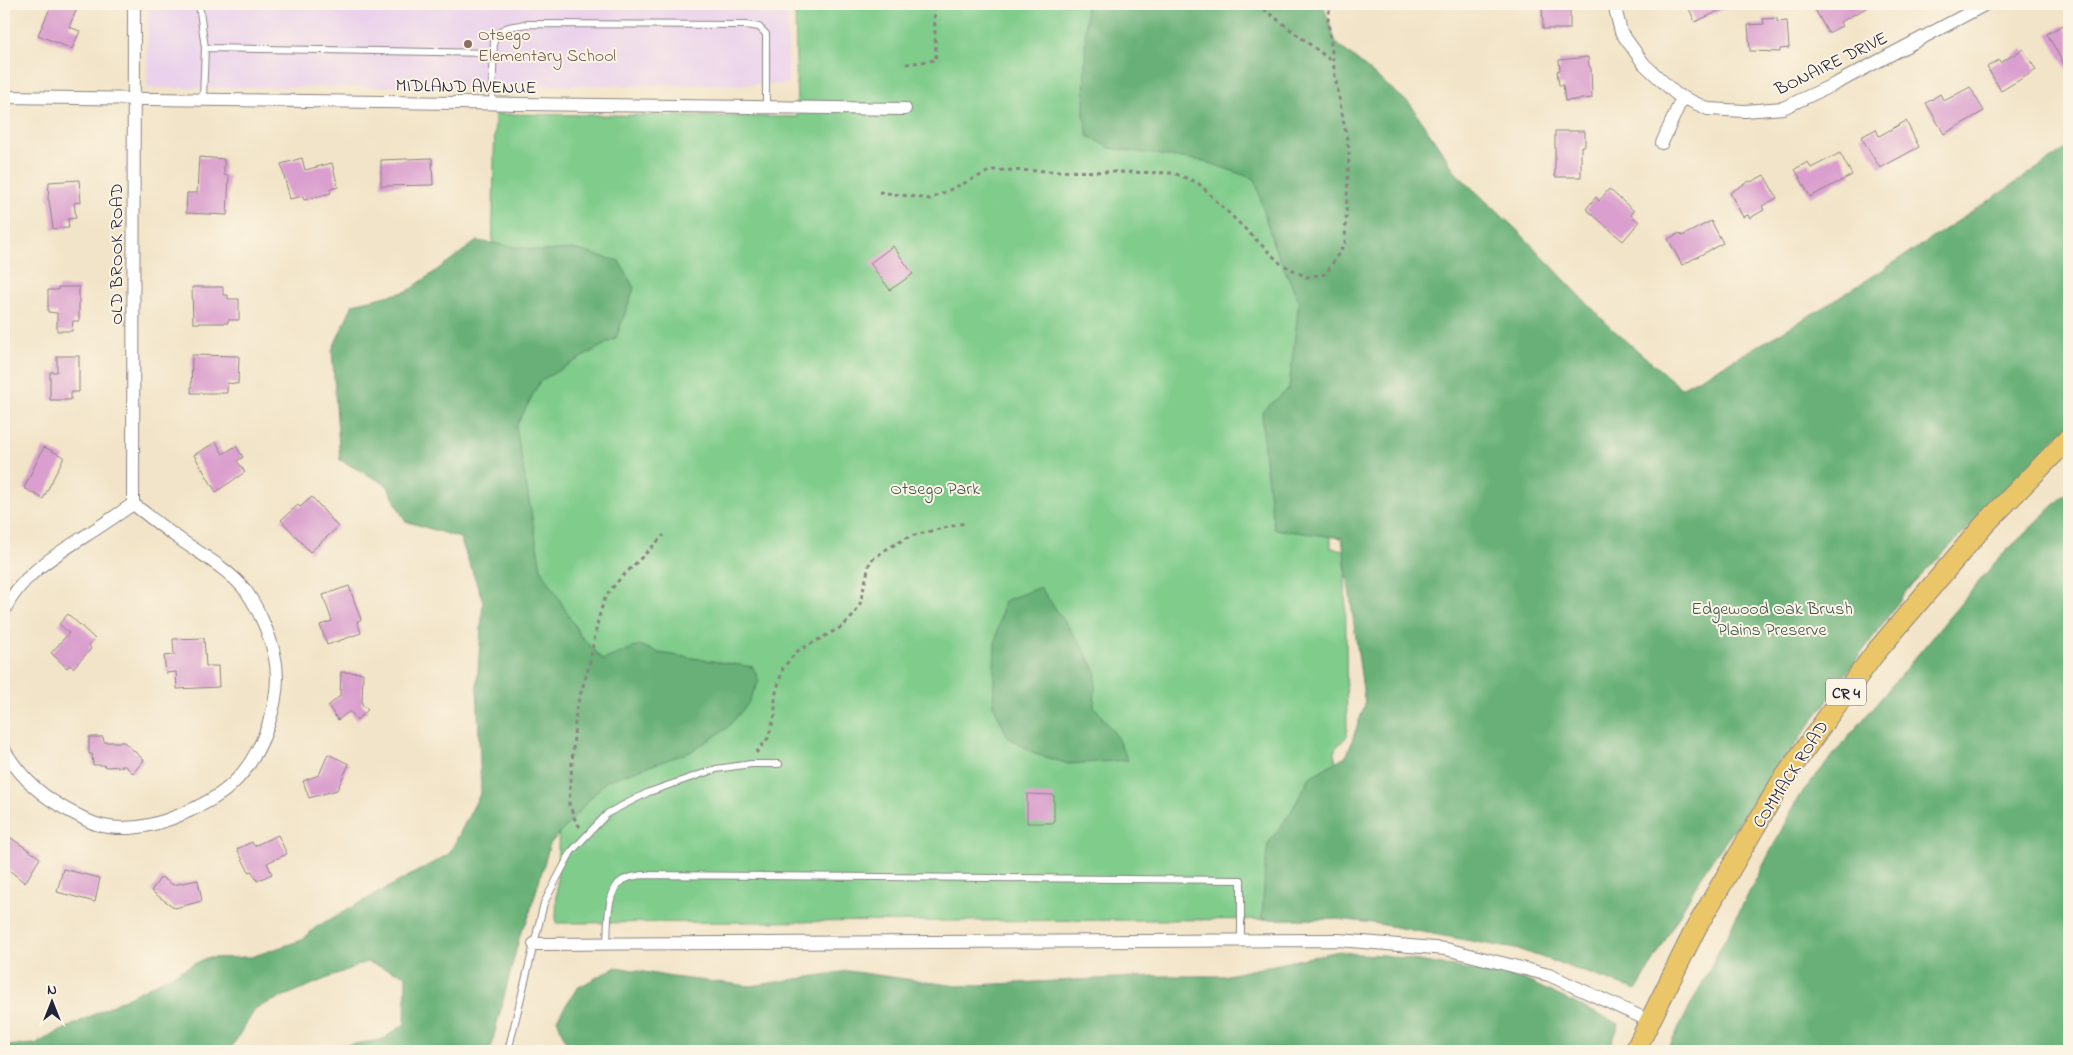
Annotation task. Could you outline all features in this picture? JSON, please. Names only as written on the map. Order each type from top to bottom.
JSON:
[{"type":"main road","name":"COMMACK ROAD","points":[[1635,1051],[1696,928],[1780,784],[1875,654],[1984,525],[2069,438]]},
{"type":"street","name":"OLD BROOK ROAD","points":[[133,504],[134,4]]},
{"type":"street","name":"BONAIRE DRIVE","points":[[1614,4],[1621,32],[1644,64],[1682,98],[1708,109],[1745,111],[1783,108],[1837,83],[1986,4]]},
{"type":"street","name":"MIDLAND AVENUE","points":[[4,97],[905,109]]},
{"type":"street","points":[[1662,143],[1682,98]]},
{"type":"street","points":[[4,611],[9,599],[29,577],[54,555],[133,504],[177,538],[217,564],[246,591],[264,625],[275,654],[276,683],[270,722],[253,760],[229,788],[194,809],[157,824],[128,828],[96,824],[67,810],[38,792],[17,770],[4,750]]},
{"type":"street","points":[[534,944],[1339,940],[1446,949],[1549,975],[1650,1021]]},
{"type":"lane","points":[[200,4],[205,48],[203,99]]},
{"type":"lane","points":[[492,104],[494,41],[498,32],[506,27],[529,24],[760,27],[766,34],[766,108]]},
{"type":"lane","points":[[205,48],[493,53]]},
{"type":"lane","points":[[508,1051],[544,903],[571,852],[608,813],[649,792],[716,769],[743,765],[778,764]]},
{"type":"lane","points":[[608,944],[610,905],[614,888],[623,880],[642,875],[1241,880],[1241,941]]},
{"type":"path","points":[[906,64],[936,60],[934,4]]},
{"type":"path","points":[[1256,4],[1333,62]]},
{"type":"path","points":[[880,192],[930,198],[992,170],[1174,173],[1198,183],[1280,263],[1306,277],[1326,274],[1345,242],[1349,150],[1333,62],[1328,21],[1330,4]]},
{"type":"path","points":[[743,765],[756,754],[768,738],[775,715],[775,696],[783,668],[796,652],[843,626],[854,615],[860,604],[870,562],[885,550],[910,536],[965,523]]},
{"type":"path","points":[[587,835],[576,822],[569,804],[576,708],[589,666],[598,620],[605,597],[618,581],[664,535]]},
{"type":"shaded area","name":"Otsego Elementary School","points":[[148,4],[787,4],[788,84],[147,88]]},
{"type":"green space","name":"Otsego Park","points":[[795,4],[1252,4],[1326,64],[1331,548],[1345,550],[1347,736],[1335,749],[1338,919],[556,923],[564,623],[487,508],[495,114],[797,117]]},
{"type":"green space","name":"Edgewood Oak Brush Plains Preserve","points":[[1086,4],[1323,4],[1336,43],[1411,105],[1457,174],[1518,231],[1610,327],[1681,388],[1781,333],[1830,303],[2069,147],[2069,425],[1907,590],[1705,870],[1637,990],[1520,950],[1373,923],[1338,919],[1262,919],[1268,844],[1291,812],[1310,777],[1347,755],[1365,704],[1342,538],[1274,529],[1264,452],[1262,411],[1289,389],[1299,301],[1273,244],[1255,179],[1204,161],[1110,148],[1088,136],[1084,115]]},
{"type":"green space","points":[[477,241],[542,251],[573,249],[619,261],[634,288],[616,338],[540,381],[516,427],[541,568],[580,635],[603,660],[640,645],[659,653],[753,667],[759,681],[747,705],[726,729],[690,752],[606,781],[550,844],[528,919],[520,935],[490,1051],[327,1051],[341,1046],[381,1040],[405,1024],[406,975],[366,962],[256,1008],[231,1048],[225,1051],[4,1051],[4,1046],[35,1044],[206,958],[251,957],[302,940],[316,927],[449,854],[481,792],[477,684],[483,601],[460,538],[405,521],[387,485],[340,460],[332,350],[353,304],[408,291]]},
{"type":"green space","points":[[2069,491],[2069,1051],[1667,1051],[1799,796],[1998,559]]},
{"type":"green space","points":[[1040,587],[1080,643],[1096,672],[1094,706],[1115,734],[1128,760],[1069,764],[1035,754],[1008,737],[993,705],[995,643],[1004,601]]},
{"type":"green space","points":[[1339,951],[1384,955],[1523,979],[1619,1024],[1609,1051],[569,1051],[557,1019],[577,988],[616,967],[672,977],[751,986],[848,971],[957,986],[1155,976],[1223,976]]},
{"type":"building","points":[[52,4],[79,4],[69,27],[80,31],[72,49],[38,35]]},
{"type":"building","points":[[1542,4],[1570,4],[1570,29],[1543,29]]},
{"type":"building","points":[[1687,4],[1734,4],[1695,22]]},
{"type":"building","points":[[1812,4],[1874,4],[1840,22],[1842,26],[1828,33]]},
{"type":"building","points":[[1777,18],[1777,22],[1787,21],[1789,48],[1780,49],[1780,52],[1750,51],[1748,25],[1764,24],[1763,19]]},
{"type":"building","points":[[2063,25],[2069,35],[2069,73],[2047,34]]},
{"type":"building","points":[[2023,49],[2036,70],[2001,91],[1987,67],[1999,60],[2000,63]]},
{"type":"building","points":[[1588,57],[1591,68],[1592,98],[1565,101],[1563,85],[1559,85],[1557,71],[1560,70],[1559,60]]},
{"type":"building","points":[[1970,87],[1984,111],[1944,134],[1926,103],[1940,94],[1944,101]]},
{"type":"building","points":[[1906,121],[1919,147],[1880,168],[1861,137],[1876,129],[1879,136]]},
{"type":"building","points":[[1555,131],[1585,131],[1585,146],[1581,146],[1581,177],[1555,177]]},
{"type":"building","points":[[1840,153],[1852,175],[1810,197],[1795,169],[1808,162],[1811,168]]},
{"type":"building","points":[[199,157],[224,159],[224,175],[229,176],[227,215],[186,213],[187,193],[197,193]]},
{"type":"building","points":[[302,158],[305,170],[332,163],[338,187],[330,189],[331,193],[304,200],[303,196],[290,199],[281,164]]},
{"type":"building","points":[[432,158],[433,185],[381,186],[381,160]]},
{"type":"building","points":[[1764,175],[1777,198],[1762,206],[1764,210],[1750,218],[1748,215],[1743,217],[1730,193],[1749,181],[1751,182]]},
{"type":"building","points":[[79,180],[81,202],[74,203],[76,218],[68,219],[69,228],[53,229],[48,200],[49,182]]},
{"type":"building","points":[[1609,189],[1634,211],[1631,215],[1639,222],[1623,241],[1586,209],[1596,197],[1599,201]]},
{"type":"building","points":[[1711,221],[1723,243],[1682,265],[1668,239],[1680,233],[1682,236]]},
{"type":"building","points":[[893,246],[913,274],[890,290],[870,263]]},
{"type":"building","points":[[58,287],[79,287],[79,321],[73,321],[72,331],[57,331],[57,313],[48,312],[48,290],[58,290]]},
{"type":"building","points":[[192,287],[223,287],[223,295],[228,295],[228,299],[239,299],[239,320],[228,320],[228,323],[193,323]]},
{"type":"building","points":[[192,355],[239,356],[238,384],[227,383],[227,393],[191,393]]},
{"type":"building","points":[[57,356],[79,356],[79,392],[71,392],[71,400],[50,400],[50,372],[57,372]]},
{"type":"building","points":[[216,442],[223,454],[236,446],[243,457],[237,461],[245,472],[216,492],[194,455]]},
{"type":"building","points":[[44,447],[64,457],[43,499],[24,488]]},
{"type":"building","points":[[312,497],[338,527],[310,552],[281,520],[298,505],[300,507]]},
{"type":"building","points":[[349,586],[361,620],[357,621],[361,633],[327,645],[320,625],[332,621],[323,595]]},
{"type":"building","points":[[68,614],[95,639],[89,645],[91,649],[73,668],[70,665],[67,668],[51,653],[69,633],[59,624]]},
{"type":"building","points":[[204,638],[206,666],[218,666],[219,687],[177,689],[176,672],[166,673],[164,656],[174,655],[173,639]]},
{"type":"building","points":[[341,672],[363,673],[362,704],[368,710],[357,720],[350,711],[338,720],[328,706],[340,696]]},
{"type":"building","points":[[89,737],[103,737],[104,742],[124,742],[144,760],[133,773],[125,766],[105,767],[104,765],[93,765],[92,754],[89,754]]},
{"type":"building","points":[[328,754],[349,764],[337,790],[309,798],[303,781],[319,775]]},
{"type":"building","points":[[1027,794],[1054,795],[1054,823],[1027,823]]},
{"type":"building","points":[[4,833],[40,858],[25,883],[4,866]]},
{"type":"building","points":[[278,835],[287,854],[267,863],[272,874],[257,881],[252,871],[249,872],[237,849],[252,842],[254,846]]},
{"type":"building","points":[[63,869],[100,878],[95,902],[57,892]]},
{"type":"building","points":[[161,877],[173,885],[198,880],[202,901],[175,908],[151,891]]},
{"type":"place","name":"Otsego Elementary School","points":[[468,44]]}]
